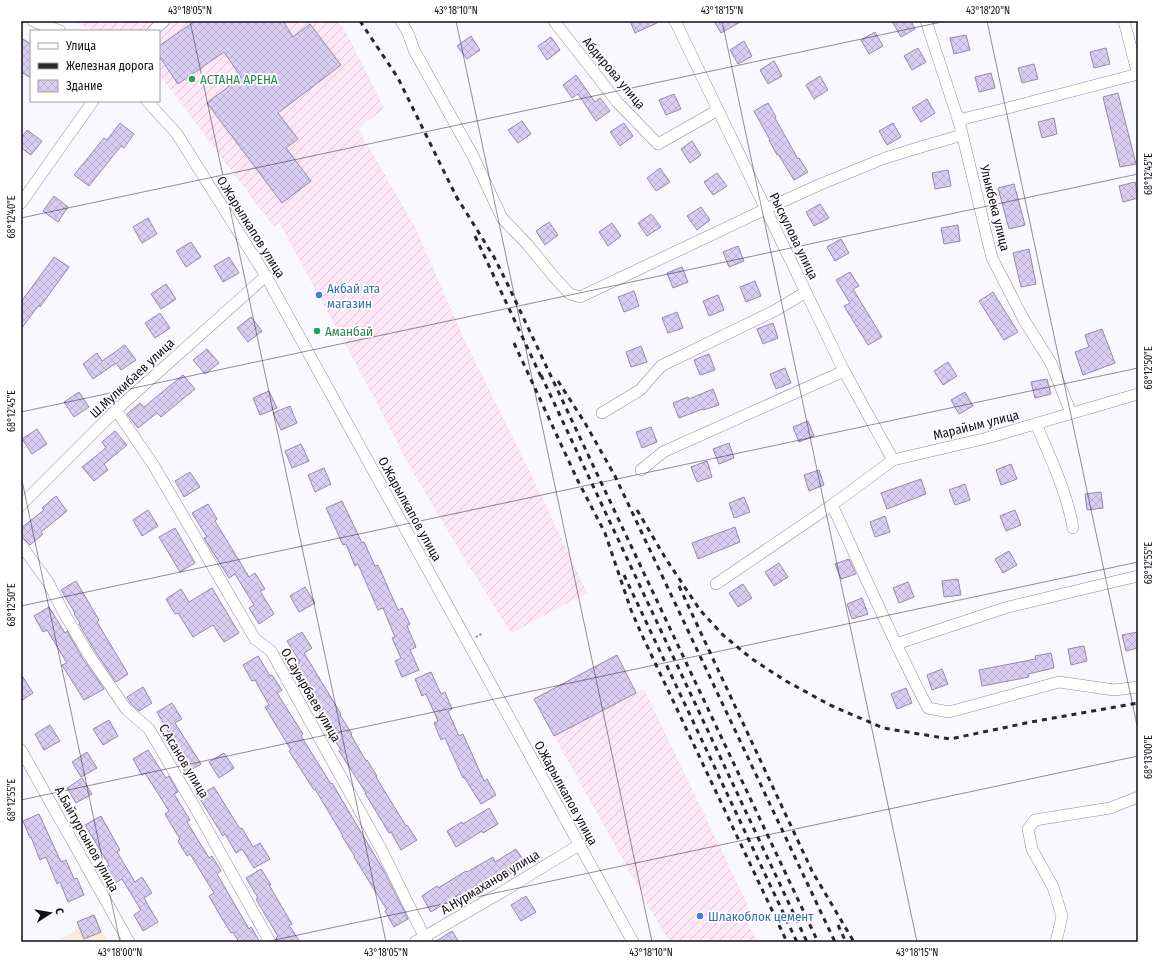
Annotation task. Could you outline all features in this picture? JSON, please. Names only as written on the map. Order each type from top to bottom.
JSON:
[{"type":"street","points":[[33,21],[57,30]]},
{"type":"street","points":[[154,30],[164,21]]},
{"type":"street","points":[[401,21],[408,33],[414,50],[473,156],[502,218],[527,244],[570,294],[580,297],[821,184],[885,158],[962,135]]},
{"type":"street","name":"Абдирова улица","points":[[554,21],[618,103],[658,144],[718,110]]},
{"type":"street","name":"Рыскулова улица","points":[[675,21],[844,371],[893,460]]},
{"type":"street","name":"Улыкбека улица","points":[[926,21],[958,120],[992,258],[1024,320],[1051,363],[1071,413]]},
{"type":"street","points":[[958,120],[1138,74],[1124,21]]},
{"type":"street","points":[[21,203],[92,102]]},
{"type":"street","name":"О.Жарылкапов улица","points":[[148,102],[177,134],[266,276],[633,942]]},
{"type":"street","name":"Ш.Мулкибаев улица","points":[[21,505],[116,410],[266,276]]},
{"type":"street","points":[[602,413],[640,390],[661,366],[776,310],[806,292]]},
{"type":"street","points":[[641,470],[663,452],[844,371]]},
{"type":"street","name":"Марайым улица","points":[[716,584],[832,505],[893,460],[987,438],[1138,394]]},
{"type":"street","name":"О.Сауырбаев улица","points":[[116,410],[154,466],[255,639],[271,651],[381,849],[422,940]]},
{"type":"street","points":[[1036,424],[1054,466],[1070,514],[1073,528]]},
{"type":"street","points":[[832,505],[862,567],[908,670],[928,708],[949,712],[1059,682],[1114,690],[1138,687]]},
{"type":"street","name":"С.Асанов улица","points":[[21,545],[48,582],[65,615],[89,655],[126,709],[149,728],[201,817],[270,942]]},
{"type":"street","points":[[896,644],[1008,607],[1138,576]]},
{"type":"street","name":"А.Байтурсынов улица","points":[[21,750],[129,942]]},
{"type":"street","points":[[1056,942],[1062,916],[1053,888],[1032,849],[1028,829],[1035,820],[1110,808],[1138,797]]},
{"type":"street","name":"А.Нурмаханов улица","points":[[422,940],[579,845]]},
{"type":"shaded area","points":[[71,21],[338,21],[346,32],[384,108],[358,129],[414,225],[465,341],[543,499],[587,593],[511,633],[409,465],[280,224],[273,226],[160,75],[160,30],[94,30]]},
{"type":"shaded area","points":[[644,689],[750,910],[743,915],[758,942],[669,942],[554,736]]},
{"type":"shaded area","points":[[96,918],[108,942],[56,942]]},
{"type":"building","points":[[195,21],[283,21],[293,37],[310,24],[341,65],[278,113],[298,139],[286,148],[311,181],[282,203],[207,103],[241,77],[224,52],[178,84],[160,57],[160,45]]},
{"type":"building","points":[[630,21],[661,21],[635,33]]},
{"type":"building","points":[[714,21],[742,21],[721,33]]},
{"type":"building","points":[[892,21],[911,21],[915,29],[901,37]]},
{"type":"building","points":[[875,32],[883,46],[869,54],[861,40]]},
{"type":"building","points":[[966,35],[970,50],[954,54],[950,38]]},
{"type":"building","points":[[471,36],[480,50],[467,59],[457,46]]},
{"type":"building","points":[[551,37],[560,50],[547,60],[538,46]]},
{"type":"building","points":[[21,38],[30,43],[30,77],[21,72]]},
{"type":"building","points":[[744,41],[752,56],[738,64],[730,50]]},
{"type":"building","points":[[918,48],[926,62],[912,70],[904,56]]},
{"type":"building","points":[[1106,48],[1110,64],[1094,68],[1090,52]]},
{"type":"building","points":[[774,61],[782,76],[768,84],[760,70]]},
{"type":"building","points":[[1034,64],[1038,79],[1022,83],[1018,68]]},
{"type":"building","points":[[991,73],[995,88],[979,92],[975,77]]},
{"type":"building","points":[[576,75],[595,102],[600,98],[610,111],[596,121],[578,94],[572,98],[563,85]]},
{"type":"building","points":[[820,76],[828,90],[814,99],[806,85]]},
{"type":"building","points":[[1118,93],[1136,164],[1120,167],[1103,97]]},
{"type":"building","points":[[674,94],[681,109],[666,115],[659,100]]},
{"type":"building","points":[[927,99],[935,113],[921,122],[912,108]]},
{"type":"building","points":[[768,103],[798,159],[799,158],[808,172],[794,180],[778,154],[777,155],[754,111]]},
{"type":"building","points":[[1054,118],[1057,134],[1042,138],[1038,122]]},
{"type":"building","points":[[522,121],[531,134],[518,143],[508,130]]},
{"type":"building","points":[[120,123],[134,134],[124,148],[121,146],[89,186],[74,175],[104,138],[107,140]]},
{"type":"building","points":[[624,123],[633,136],[620,146],[610,132]]},
{"type":"building","points":[[893,123],[901,137],[887,145],[879,131]]},
{"type":"building","points":[[27,130],[42,141],[31,155],[21,148],[21,138]]},
{"type":"building","points":[[692,141],[701,155],[690,163],[681,149]]},
{"type":"building","points":[[660,168],[670,182],[656,191],[647,178]]},
{"type":"building","points":[[948,170],[951,186],[935,189],[932,173]]},
{"type":"building","points":[[717,173],[727,186],[713,195],[704,182]]},
{"type":"building","points":[[1135,182],[1138,198],[1123,202],[1119,186]]},
{"type":"building","points":[[1014,184],[1025,225],[1009,229],[998,188]]},
{"type":"building","points":[[54,196],[68,207],[58,222],[43,211]]},
{"type":"building","points":[[820,204],[829,218],[814,226],[806,212]]},
{"type":"building","points":[[701,207],[710,220],[697,230],[687,216]]},
{"type":"building","points":[[651,214],[661,227],[647,236],[638,223]]},
{"type":"building","points":[[148,218],[157,234],[142,243],[133,227]]},
{"type":"building","points":[[549,222],[558,235],[545,245],[536,231]]},
{"type":"building","points":[[612,223],[621,236],[608,246],[599,232]]},
{"type":"building","points":[[958,225],[960,241],[944,244],[941,228]]},
{"type":"building","points":[[841,239],[849,253],[835,261],[827,247]]},
{"type":"building","points":[[191,242],[201,257],[186,267],[176,251]]},
{"type":"building","points":[[738,246],[744,261],[729,267],[723,252]]},
{"type":"building","points":[[1029,249],[1036,284],[1021,287],[1013,253]]},
{"type":"building","points":[[54,257],[69,267],[40,307],[39,305],[21,329],[21,302]]},
{"type":"building","points":[[229,257],[239,273],[223,282],[214,266]]},
{"type":"building","points":[[682,267],[688,282],[673,288],[667,273]]},
{"type":"building","points":[[850,272],[859,286],[853,289],[882,337],[868,345],[844,306],[850,303],[836,280]]},
{"type":"building","points":[[755,281],[761,296],[746,302],[740,287]]},
{"type":"building","points":[[166,284],[176,299],[161,309],[151,294]]},
{"type":"building","points":[[634,291],[639,306],[624,312],[618,297]]},
{"type":"building","points":[[993,292],[1018,332],[1004,340],[979,301]]},
{"type":"building","points":[[718,295],[724,310],[709,316],[703,301]]},
{"type":"building","points":[[677,312],[683,328],[668,333],[662,318]]},
{"type":"building","points":[[160,313],[170,328],[155,338],[145,323]]},
{"type":"building","points":[[251,317],[262,331],[248,342],[237,328]]},
{"type":"building","points":[[773,323],[778,338],[763,344],[757,329]]},
{"type":"building","points":[[1102,329],[1115,363],[1083,375],[1075,352],[1089,347],[1085,335]]},
{"type":"building","points":[[125,345],[136,360],[121,370],[116,363],[93,379],[83,364],[97,353],[102,361]]},
{"type":"building","points":[[641,346],[647,362],[631,367],[626,352]]},
{"type":"building","points":[[207,349],[219,363],[205,374],[193,360]]},
{"type":"building","points":[[709,354],[715,370],[700,375],[694,360]]},
{"type":"building","points":[[948,362],[957,376],[943,385],[934,371]]},
{"type":"building","points":[[785,368],[791,383],[776,389],[770,374]]},
{"type":"building","points":[[183,375],[195,389],[161,417],[157,413],[138,428],[127,414],[140,403],[144,407]]},
{"type":"building","points":[[1047,379],[1051,394],[1035,398],[1031,382]]},
{"type":"building","points":[[713,389],[719,405],[679,418],[673,403],[688,397],[689,399]]},
{"type":"building","points":[[269,391],[277,408],[260,415],[253,398]]},
{"type":"building","points":[[79,392],[89,407],[74,417],[64,402]]},
{"type":"building","points":[[965,392],[973,406],[959,414],[951,400]]},
{"type":"building","points":[[290,406],[297,423],[281,430],[273,413]]},
{"type":"building","points":[[808,421],[814,436],[799,442],[793,427]]},
{"type":"building","points":[[651,427],[657,442],[642,448],[636,432]]},
{"type":"building","points":[[37,429],[47,444],[32,454],[22,439]]},
{"type":"building","points":[[115,431],[127,445],[104,464],[108,470],[94,481],[82,467],[106,448],[102,442]]},
{"type":"building","points":[[729,443],[734,458],[719,464],[713,449]]},
{"type":"building","points":[[301,444],[309,461],[292,468],[285,451]]},
{"type":"building","points":[[707,461],[712,477],[697,482],[691,467]]},
{"type":"building","points":[[1011,464],[1017,479],[1001,485],[996,470]]},
{"type":"building","points":[[324,468],[331,484],[315,492],[308,475]]},
{"type":"building","points":[[819,470],[824,485],[809,491],[804,475]]},
{"type":"building","points":[[190,472],[200,487],[184,497],[175,481]]},
{"type":"building","points":[[921,479],[926,494],[887,509],[881,493]]},
{"type":"building","points":[[965,484],[970,500],[955,505],[949,490]]},
{"type":"building","points":[[1101,492],[1103,508],[1087,510],[1085,494]]},
{"type":"building","points":[[56,496],[67,511],[41,532],[43,534],[30,545],[21,536],[21,528],[44,510],[42,508]]},
{"type":"building","points":[[744,497],[750,512],[734,518],[729,503]]},
{"type":"building","points":[[342,501],[362,543],[364,542],[375,566],[378,565],[398,610],[402,608],[410,624],[407,626],[416,647],[410,650],[419,670],[402,677],[395,661],[401,658],[392,638],[395,637],[383,608],[378,610],[358,564],[355,566],[346,544],[343,545],[326,508]]},
{"type":"building","points":[[208,504],[217,519],[215,521],[249,577],[255,573],[265,589],[260,591],[274,614],[259,624],[249,608],[254,605],[235,574],[229,578],[204,538],[207,537],[192,513]]},
{"type":"building","points":[[148,510],[158,526],[142,536],[133,520]]},
{"type":"building","points":[[1015,510],[1021,525],[1006,531],[1000,516]]},
{"type":"building","points":[[885,516],[890,532],[875,537],[870,522]]},
{"type":"building","points":[[735,527],[740,542],[698,559],[692,543]]},
{"type":"building","points":[[175,528],[195,563],[180,572],[159,537]]},
{"type":"building","points":[[1009,551],[1017,565],[1003,573],[995,559]]},
{"type":"building","points":[[849,559],[856,574],[841,579],[835,564]]},
{"type":"building","points":[[779,563],[788,577],[774,586],[765,572]]},
{"type":"building","points":[[958,579],[961,595],[944,597],[942,581]]},
{"type":"building","points":[[76,581],[99,620],[97,622],[128,674],[116,682],[95,651],[61,590]]},
{"type":"building","points":[[908,582],[914,597],[899,603],[893,588]]},
{"type":"building","points":[[743,584],[752,598],[738,607],[729,593]]},
{"type":"building","points":[[305,587],[315,603],[299,612],[290,596]]},
{"type":"building","points":[[212,588],[239,633],[224,642],[213,625],[193,637],[178,613],[175,614],[166,599],[181,589],[189,602]]},
{"type":"building","points":[[862,598],[868,614],[852,619],[847,604]]},
{"type":"building","points":[[49,607],[65,633],[67,631],[83,659],[104,689],[84,700],[62,665],[67,663],[47,630],[43,632],[34,616]]},
{"type":"building","points":[[302,632],[312,648],[304,653],[341,714],[340,715],[366,761],[367,760],[377,776],[376,777],[406,826],[407,825],[417,840],[401,850],[339,751],[341,750],[327,728],[329,727],[292,667],[300,662],[287,641]]},
{"type":"building","points":[[1138,632],[1138,648],[1126,651],[1122,635]]},
{"type":"building","points":[[1084,646],[1087,661],[1071,665],[1068,649]]},
{"type":"building","points":[[1051,653],[1054,668],[1028,674],[1029,677],[982,686],[979,670],[1036,659],[1035,656]]},
{"type":"building","points":[[617,655],[636,693],[554,736],[534,699]]},
{"type":"building","points":[[258,656],[270,676],[272,675],[282,690],[277,693],[303,734],[301,736],[331,784],[332,783],[384,871],[408,919],[394,927],[385,911],[387,910],[354,857],[315,789],[314,790],[289,751],[291,750],[265,707],[269,705],[255,680],[252,681],[243,665]]},
{"type":"building","points":[[942,669],[948,684],[932,690],[927,675]]},
{"type":"building","points":[[431,672],[441,694],[445,692],[452,709],[448,711],[459,736],[463,734],[484,781],[487,779],[496,795],[481,804],[464,777],[463,778],[445,738],[441,740],[434,723],[438,721],[426,694],[422,696],[415,679]]},
{"type":"building","points":[[21,674],[33,693],[21,701]]},
{"type":"building","points":[[143,687],[152,703],[139,711],[132,705],[127,697]]},
{"type":"building","points":[[906,688],[912,703],[897,709],[891,694]]},
{"type":"building","points":[[172,703],[182,719],[175,723],[201,764],[186,773],[163,737],[169,733],[157,712]]},
{"type":"building","points":[[109,720],[118,736],[103,745],[93,729]]},
{"type":"building","points":[[50,725],[60,741],[44,750],[35,734]]},
{"type":"building","points":[[148,750],[166,778],[169,776],[178,792],[174,794],[190,820],[187,822],[209,858],[212,856],[221,871],[217,874],[249,929],[251,927],[260,942],[239,942],[233,932],[231,933],[221,917],[209,896],[214,893],[190,854],[187,856],[178,841],[180,839],[165,814],[169,811],[145,773],[142,775],[133,759]]},
{"type":"building","points":[[87,752],[97,768],[81,777],[72,762]]},
{"type":"building","points":[[224,753],[234,768],[219,778],[209,762]]},
{"type":"building","points":[[82,778],[92,794],[76,803],[67,788]]},
{"type":"building","points":[[214,787],[253,847],[260,843],[270,859],[254,868],[242,849],[236,853],[225,834],[223,836],[198,796]]},
{"type":"building","points":[[489,808],[498,824],[483,833],[482,831],[456,847],[447,831],[462,822],[463,824]]},
{"type":"building","points":[[39,814],[61,862],[66,860],[74,879],[77,878],[84,895],[68,902],[60,882],[57,884],[46,857],[40,860],[23,821]]},
{"type":"building","points":[[101,816],[120,850],[117,852],[135,882],[142,877],[152,893],[144,898],[158,922],[143,931],[134,915],[141,910],[122,879],[115,883],[106,867],[109,865],[85,825]]},
{"type":"building","points":[[516,849],[526,864],[510,874],[508,869],[487,882],[486,880],[461,896],[460,894],[431,912],[422,896],[437,886],[438,888],[493,857],[495,862]]},
{"type":"building","points":[[261,869],[292,924],[289,925],[300,942],[277,942],[276,938],[278,936],[256,899],[258,898],[246,878]]},
{"type":"building","points":[[526,896],[536,912],[521,921],[511,905]]},
{"type":"building","points":[[94,915],[101,932],[84,939],[77,922]]},
{"type":"building","points":[[452,931],[459,942],[435,942]]},
{"type":"railway","points":[[360,21],[398,78],[458,200]]},
{"type":"railway","points":[[456,196],[494,257],[507,283],[818,942]]},
{"type":"railway","points":[[475,236],[543,381]]},
{"type":"railway","points":[[514,343],[578,481],[605,533],[631,610],[641,633],[787,942]]},
{"type":"railway","points":[[541,375],[807,942]]},
{"type":"railway","points":[[558,381],[585,423],[615,476],[835,942]]},
{"type":"railway","points":[[637,510],[666,559],[700,610],[723,635],[752,659],[786,681],[830,705],[883,728],[950,739],[1031,722],[1138,703]]},
{"type":"railway","points":[[624,575],[797,942]]},
{"type":"railway","points":[[679,586],[812,871],[854,942]]},
{"type":"railway","points":[[838,925],[846,942]]},
{"type":"place","name":"АСТАНА АРЕНА","points":[[192,79]]},
{"type":"place","name":"Акбай ата магазин","points":[[319,295]]},
{"type":"place","name":"Аманбай","points":[[317,331]]},
{"type":"place","name":"Шлакоблок цемент","points":[[700,916]]}]
